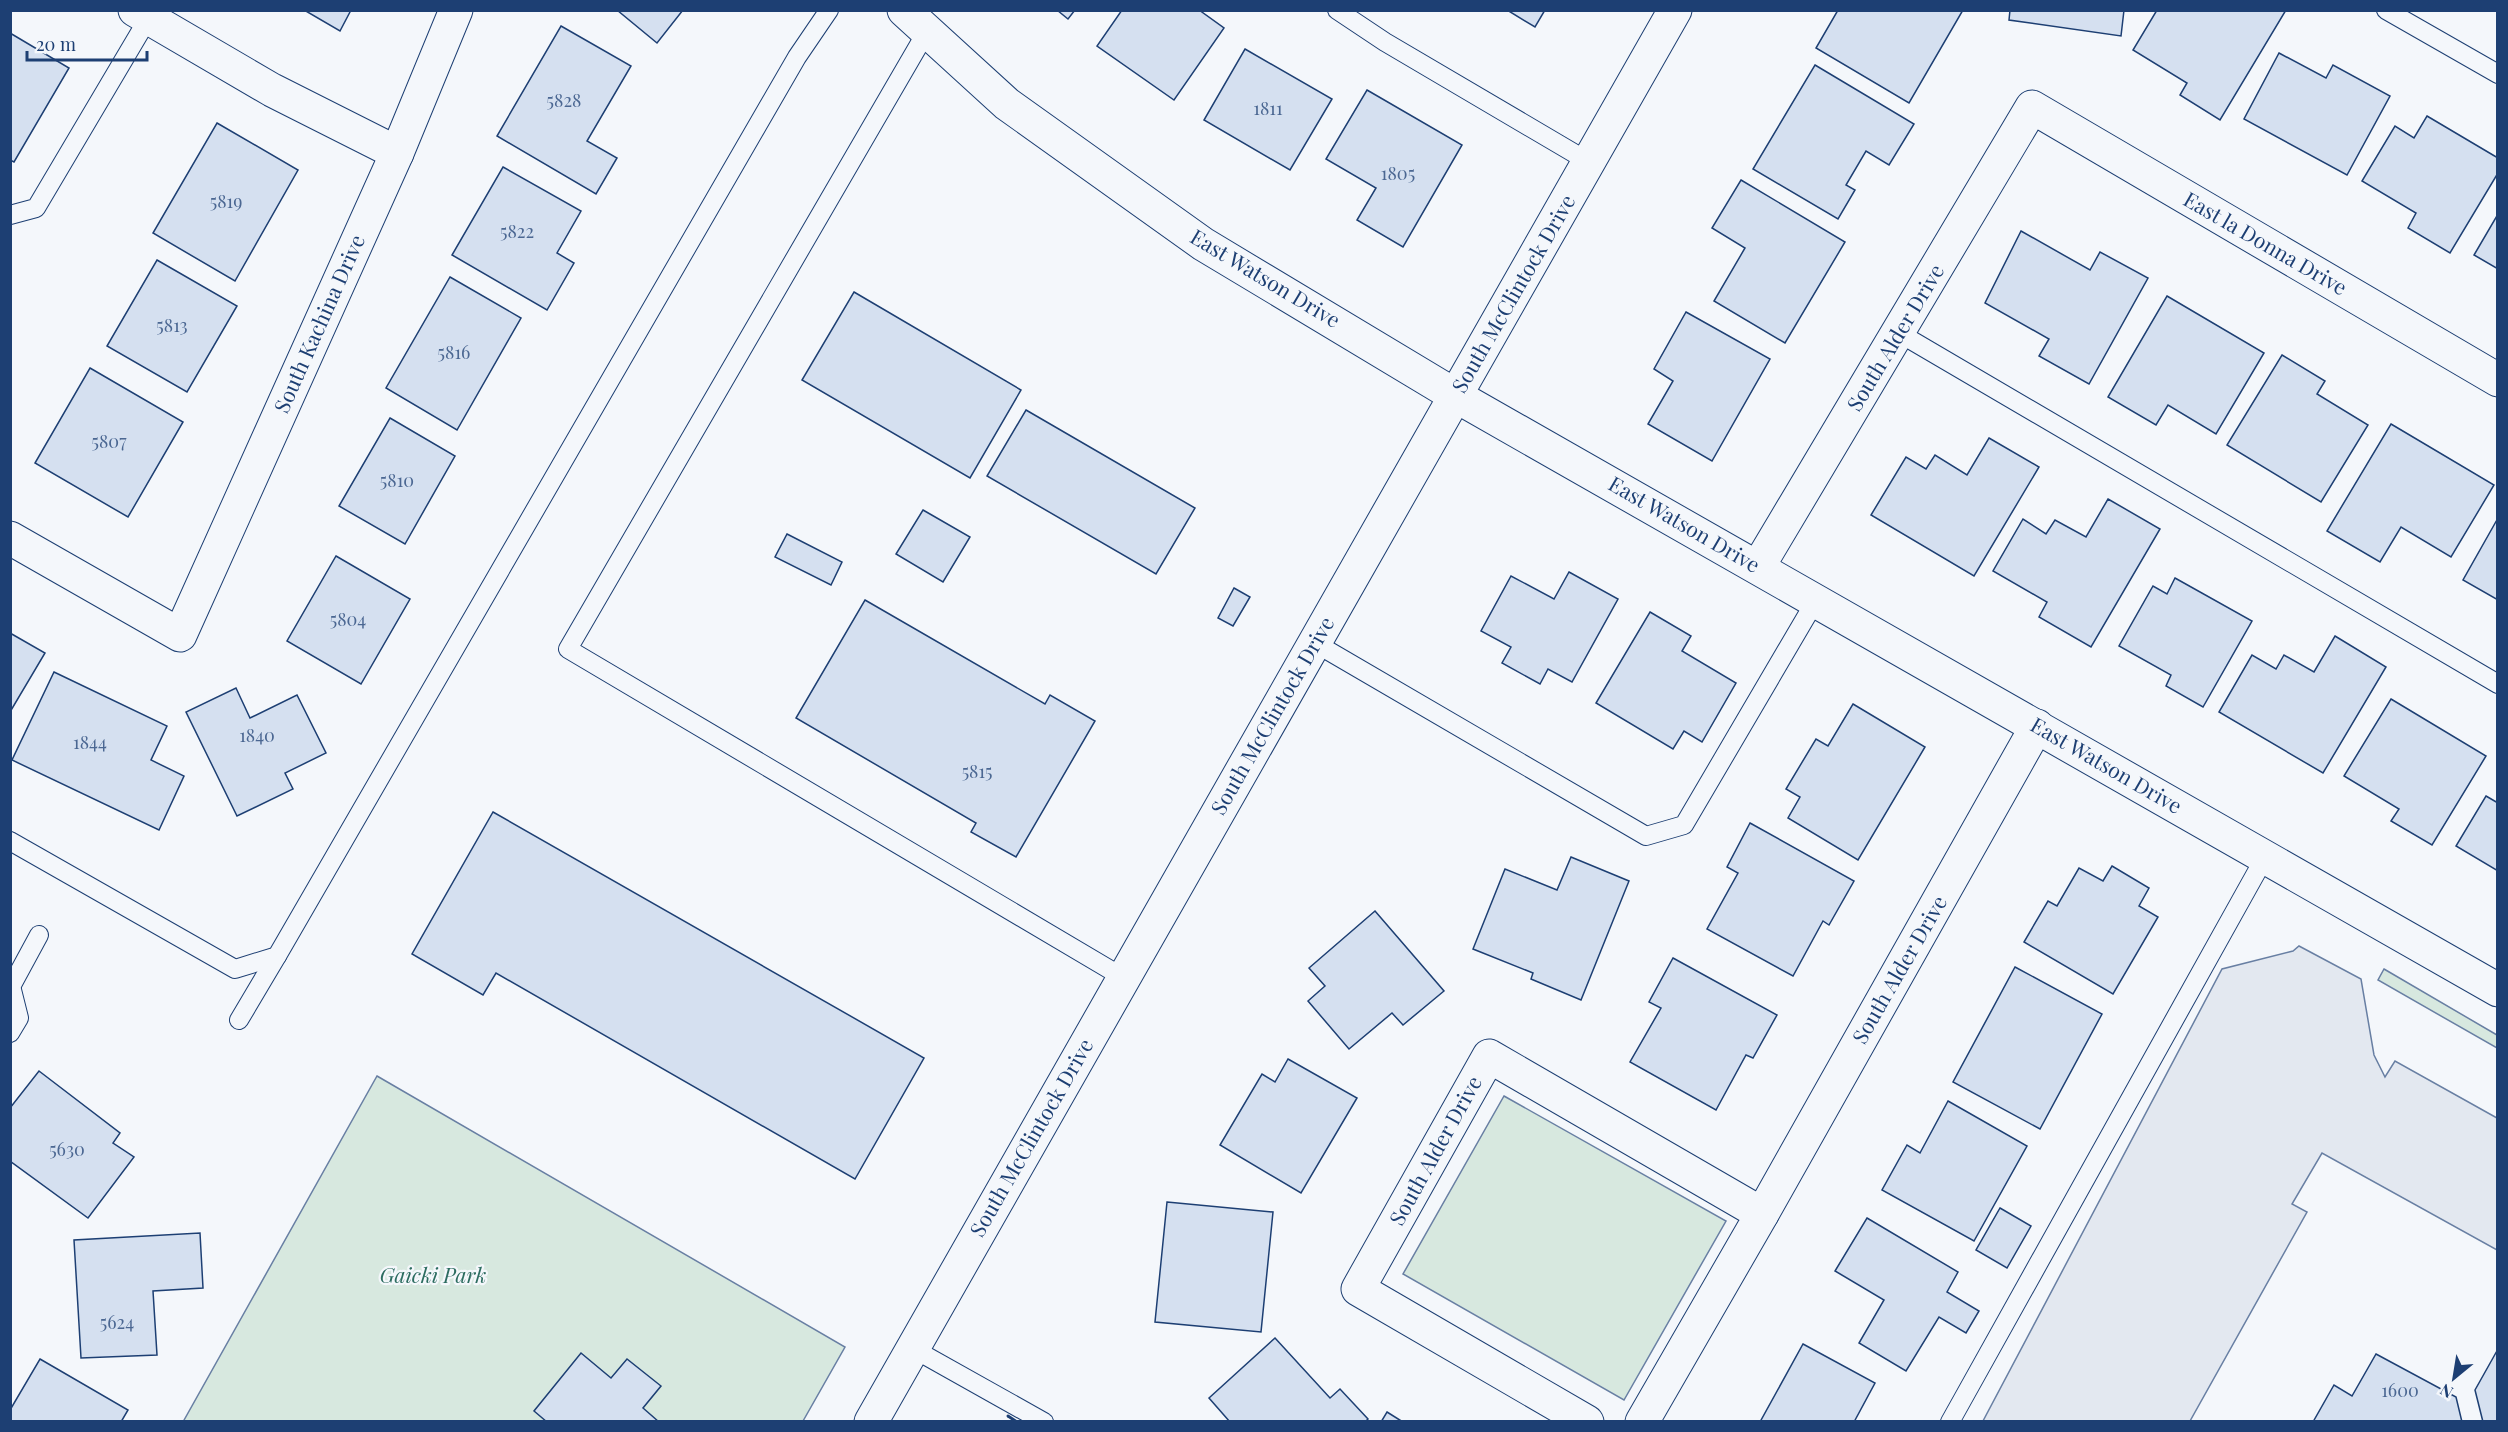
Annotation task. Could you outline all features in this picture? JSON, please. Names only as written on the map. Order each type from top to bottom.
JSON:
[{"type":"street","name":"South Kachina Drive","points":[[10,538],[180,635],[397,153],[456,10]]},
{"type":"street","name":"South McClintock Drive","points":[[871,1422],[1675,10]]},
{"type":"street","points":[[145,14],[272,90],[397,153]]},
{"type":"street","name":"East Watson Drive","points":[[915,21],[1007,104],[1203,244],[1456,396],[2498,990]]},
{"type":"street","name":"South Alder Drive","points":[[1758,567],[2032,107]]},
{"type":"street","name":"East la Donna Drive","points":[[2032,107],[2498,380]]},
{"type":"street","name":"South Alder Drive","points":[[1642,1422],[2037,726]]},
{"type":"street","name":"South Alder Drive","points":[[1587,1422],[1358,1289],[1489,1056],[1762,1214]]},
{"type":"lane","points":[[239,1020],[798,57],[829,10]]},
{"type":"lane","points":[[1337,10],[1385,42],[1589,162]]},
{"type":"lane","points":[[2386,10],[2498,74]]},
{"type":"lane","points":[[10,215],[36,208],[145,14]]},
{"type":"lane","points":[[915,21],[568,649],[1124,978]]},
{"type":"lane","points":[[1899,333],[2498,684]]},
{"type":"lane","points":[[1315,643],[1646,836],[1684,825],[1816,600]]},
{"type":"lane","points":[[10,841],[235,969],[277,956]]},
{"type":"lane","points":[[1950,1422],[2265,856]]},
{"type":"lane","points":[[10,1033],[19,1018],[12,982],[39,935]]},
{"type":"lane","points":[[912,1348],[1044,1422]]},
{"type":"green space","points":[[2384,969],[2497,1035],[2497,1048],[2378,980]]},
{"type":"green space","name":"Gaicki Park","points":[[377,1076],[845,1347],[803,1421],[183,1422]]},
{"type":"green space","points":[[1504,1096],[1726,1221],[1624,1400],[1403,1274]]},
{"type":"shaded area","points":[[2299,946],[2361,979],[2374,1055],[2385,1077],[2395,1061],[2497,1118],[2497,1250],[2322,1153],[2292,1204],[2307,1212],[2190,1421],[1983,1421],[2222,969],[2293,951]]},
{"type":"building","points":[[304,10],[351,10],[340,31]]},
{"type":"building","points":[[617,10],[683,10],[657,43]]},
{"type":"building","points":[[1057,10],[1075,10],[1068,19]]},
{"type":"building","points":[[1122,10],[1199,10],[1224,28],[1174,100],[1097,46]]},
{"type":"building","points":[[1507,10],[1545,10],[1535,27]]},
{"type":"building","points":[[1838,10],[1963,10],[1909,103],[1816,48]]},
{"type":"building","points":[[2010,10],[2124,10],[2121,36],[2009,20]]},
{"type":"building","points":[[2157,10],[2286,10],[2220,120],[2180,95],[2187,83],[2133,50]]},
{"type":"building","points":[[561,26],[631,66],[587,141],[617,158],[596,194],[497,136]]},
{"type":"building","points":[[10,33],[69,68],[14,162],[10,160]]},
{"type":"building","points":[[1245,49],[1332,99],[1290,170],[1204,120]]},
{"type":"building","points":[[2279,53],[2326,78],[2333,65],[2390,96],[2347,175],[2244,119]]},
{"type":"building","points":[[1815,65],[1914,124],[1889,165],[1866,151],[1846,185],[1855,190],[1838,219],[1753,169]]},
{"type":"building","points":[[1367,90],[1462,145],[1403,247],[1357,220],[1376,188],[1326,159]]},
{"type":"building","points":[[2427,116],[2498,158],[2498,173],[2450,253],[2408,228],[2416,213],[2362,181],[2395,126],[2414,138]]},
{"type":"building","points":[[217,123],[298,170],[235,281],[153,233]]},
{"type":"building","points":[[503,167],[581,211],[557,253],[574,263],[547,310],[452,255]]},
{"type":"building","points":[[1741,180],[1845,242],[1785,343],[1714,301],[1745,248],[1712,228]]},
{"type":"building","points":[[2498,214],[2498,269],[2474,255]]},
{"type":"building","points":[[2021,231],[2090,270],[2100,252],[2148,278],[2089,384],[2039,356],[2049,339],[1985,303]]},
{"type":"building","points":[[157,260],[237,306],[187,392],[107,346]]},
{"type":"building","points":[[450,277],[521,318],[457,430],[386,388]]},
{"type":"building","points":[[854,292],[1021,390],[970,478],[802,380]]},
{"type":"building","points":[[2167,296],[2264,353],[2216,434],[2168,405],[2156,425],[2108,397]]},
{"type":"building","points":[[1686,312],[1770,359],[1712,461],[1648,424],[1673,381],[1654,369]]},
{"type":"building","points":[[2282,355],[2325,381],[2317,394],[2368,425],[2321,502],[2227,445]]},
{"type":"building","points":[[90,368],[183,422],[128,517],[35,463]]},
{"type":"building","points":[[1026,410],[1195,508],[1156,574],[987,476]]},
{"type":"building","points":[[390,418],[455,456],[405,544],[339,506]]},
{"type":"building","points":[[2391,424],[2494,485],[2451,557],[2401,527],[2380,562],[2327,531]]},
{"type":"building","points":[[1989,438],[2039,467],[1974,576],[1871,515],[1906,457],[1926,469],[1935,455],[1967,475]]},
{"type":"building","points":[[2108,499],[2160,529],[2091,647],[2039,617],[2047,602],[1993,571],[2023,519],[2046,534],[2055,520],[2086,537]]},
{"type":"building","points":[[923,510],[970,537],[943,582],[896,554]]},
{"type":"building","points":[[2498,518],[2498,600],[2463,580]]},
{"type":"building","points":[[787,534],[842,562],[831,585],[775,557]]},
{"type":"building","points":[[336,556],[410,599],[361,684],[287,641]]},
{"type":"building","points":[[1569,572],[1618,599],[1572,682],[1548,669],[1540,684],[1502,663],[1511,647],[1481,631],[1511,576],[1554,599]]},
{"type":"building","points":[[2175,578],[2252,621],[2203,707],[2166,686],[2171,675],[2119,646],[2153,586],[2167,594]]},
{"type":"building","points":[[1234,588],[1250,597],[1233,626],[1218,618]]},
{"type":"building","points":[[865,600],[1045,704],[1050,695],[1095,721],[1016,857],[971,832],[976,823],[796,718]]},
{"type":"building","points":[[1650,612],[1691,636],[1682,651],[1736,683],[1702,742],[1684,731],[1673,749],[1596,703]]},
{"type":"building","points":[[10,633],[45,653],[10,712]]},
{"type":"building","points":[[2335,636],[2386,667],[2323,773],[2219,712],[2252,655],[2276,669],[2284,655],[2314,672]]},
{"type":"building","points":[[54,672],[167,726],[151,760],[184,776],[159,830],[12,760]]},
{"type":"building","points":[[236,688],[250,718],[297,695],[326,753],[285,773],[293,789],[237,816],[186,712]]},
{"type":"building","points":[[2391,699],[2486,756],[2432,845],[2391,821],[2399,809],[2344,776]]},
{"type":"building","points":[[1853,704],[1925,747],[1858,860],[1788,818],[1800,797],[1786,789],[1816,739],[1828,746]]},
{"type":"building","points":[[2486,796],[2498,803],[2498,871],[2456,846]]},
{"type":"building","points":[[493,812],[924,1058],[855,1179],[496,973],[483,995],[412,954]]},
{"type":"building","points":[[1750,823],[1854,881],[1829,925],[1823,921],[1793,976],[1707,929],[1738,873],[1727,867]]},
{"type":"building","points":[[1571,857],[1629,881],[1581,1000],[1531,979],[1533,973],[1473,949],[1505,869],[1557,890]]},
{"type":"building","points":[[2112,866],[2149,888],[2139,906],[2158,917],[2113,994],[2024,942],[2048,901],[2057,906],[2079,868],[2103,881]]},
{"type":"building","points":[[1375,911],[1444,991],[1403,1025],[1392,1013],[1349,1049],[1308,1001],[1325,986],[1309,968]]},
{"type":"building","points":[[1673,958],[1777,1015],[1753,1058],[1746,1055],[1716,1110],[1630,1062],[1661,1008],[1649,1002]]},
{"type":"building","points":[[2015,967],[2102,1014],[2040,1129],[1953,1082]]},
{"type":"building","points":[[1288,1059],[1357,1098],[1301,1193],[1220,1145],[1262,1074],[1275,1082]]},
{"type":"building","points":[[39,1071],[120,1133],[113,1143],[134,1157],[88,1218],[10,1161],[10,1108]]},
{"type":"building","points":[[1948,1101],[2027,1146],[1974,1241],[1882,1190],[1907,1145],[1920,1153]]},
{"type":"building","points":[[1167,1202],[1273,1212],[1261,1332],[1155,1322]]},
{"type":"building","points":[[2000,1208],[2031,1226],[2007,1268],[1976,1250]]},
{"type":"building","points":[[1867,1218],[1958,1272],[1947,1292],[1979,1311],[1966,1333],[1939,1317],[1906,1371],[1859,1343],[1884,1300],[1835,1271]]},
{"type":"building","points":[[200,1233],[203,1288],[153,1291],[157,1355],[81,1358],[74,1240]]},
{"type":"building","points":[[1275,1338],[1330,1398],[1340,1389],[1368,1419],[1365,1422],[1230,1422],[1209,1398]]},
{"type":"building","points":[[1803,1344],[1875,1383],[1854,1422],[1760,1422]]},
{"type":"building","points":[[2498,1349],[2498,1422],[2483,1422],[2475,1390]]},
{"type":"building","points":[[581,1353],[611,1378],[627,1359],[661,1386],[643,1408],[659,1422],[547,1422],[534,1411]]},
{"type":"building","points":[[2376,1354],[2456,1397],[2462,1422],[2313,1422],[2334,1385],[2352,1396]]},
{"type":"building","points":[[40,1359],[128,1410],[121,1422],[10,1422],[10,1410]]},
{"type":"building","points":[[1387,1412],[1403,1422],[1381,1422]]},
{"type":"wall","points":[[1008,1416],[1017,1422]]}]
